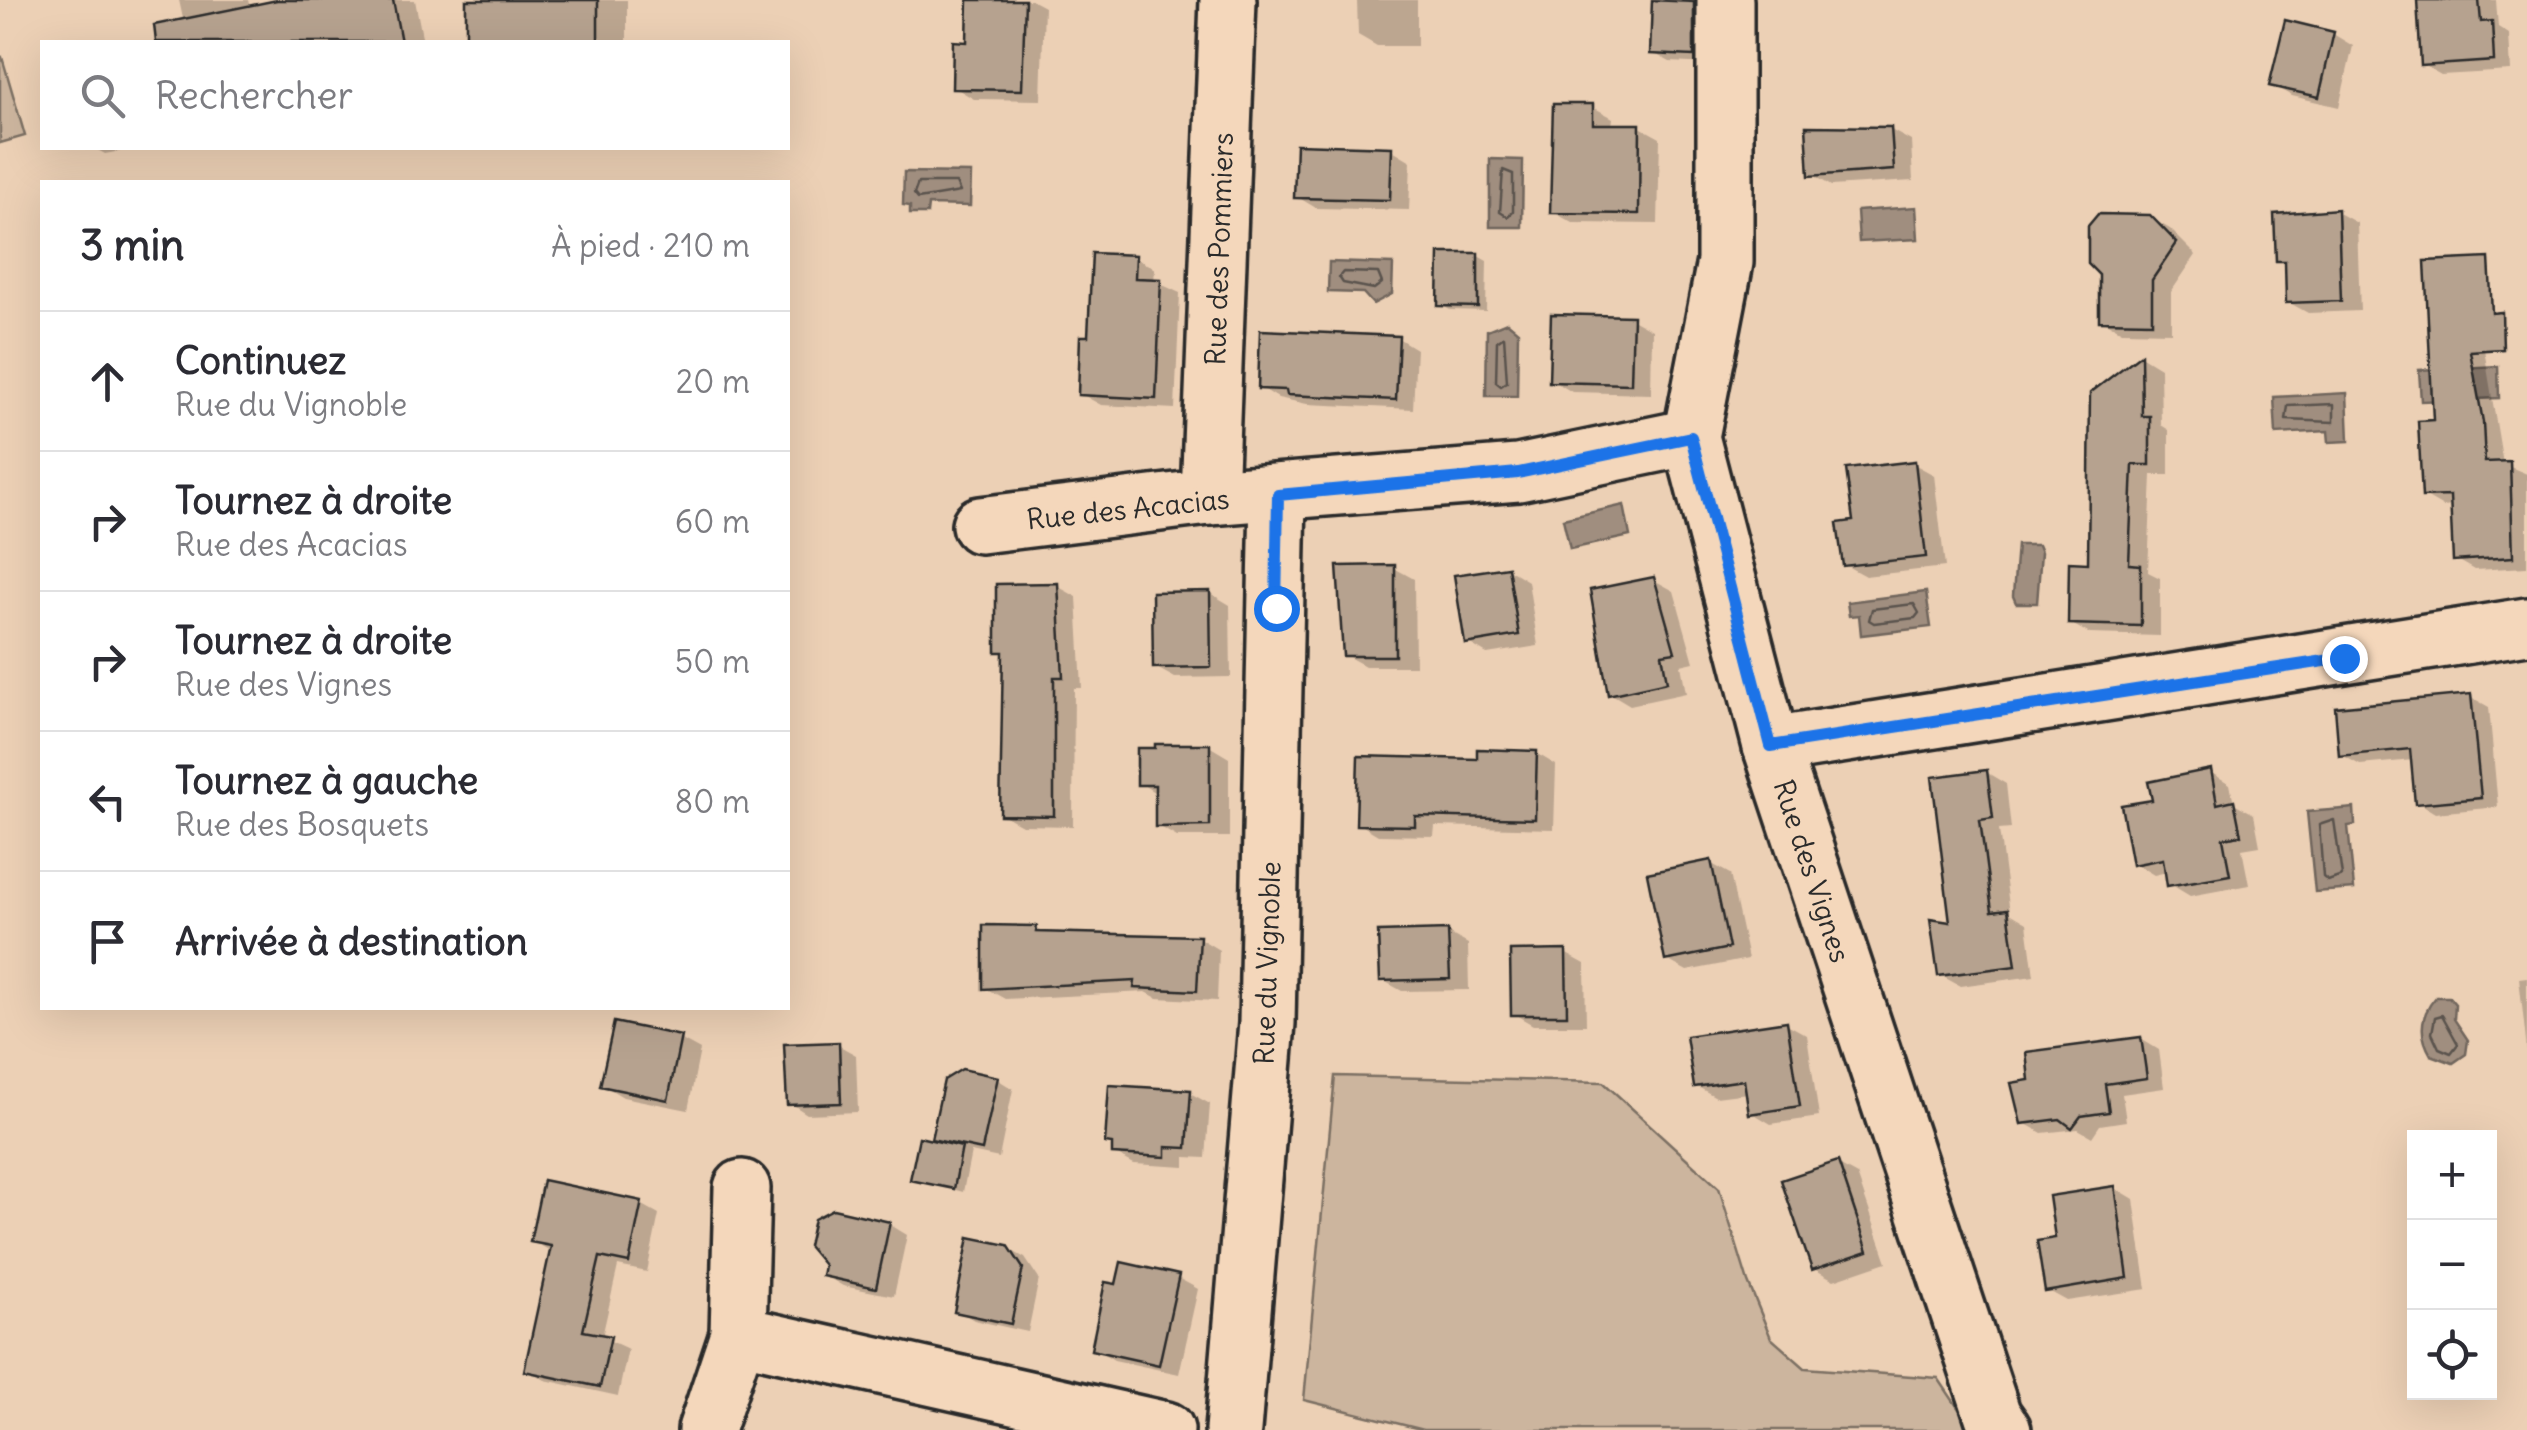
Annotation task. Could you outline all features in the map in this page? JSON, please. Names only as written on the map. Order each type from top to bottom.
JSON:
[{"type":"street","name":"Rue des Pommiers","points":[[1210,498],[1228,0]]},
{"type":"street","name":"Rue des Vignes","points":[[1724,0],[1725,262],[1691,437],[1771,746],[1993,1416],[2003,1430]]},
{"type":"street","name":"Rue des Acacias","points":[[980,525],[1210,498],[1518,473],[1691,437]]},
{"type":"street","name":"Rue du Vignoble","points":[[1233,1430],[1267,1023],[1278,495]]},
{"type":"street","points":[[1771,746],[2234,676],[2527,626]]},
{"type":"street","points":[[706,1430],[738,1334],[742,1188]]},
{"type":"street","points":[[738,1334],[1166,1430]]},
{"type":"shaded area","points":[[0,58],[25,136],[0,143]]},
{"type":"shaded area","points":[[1335,1076],[1603,1082],[1719,1188],[1748,1282],[1771,1338],[1805,1368],[1938,1378],[1973,1430],[1424,1430],[1304,1400]]},
{"type":"water","points":[[1490,159],[1523,160],[1522,227],[1490,227]]},
{"type":"water","points":[[904,172],[971,173],[970,206],[928,205],[927,214],[910,214],[910,206],[903,205]]},
{"type":"water","points":[[1916,207],[1918,239],[1859,242],[1857,211]]},
{"type":"water","points":[[1329,262],[1393,264],[1392,294],[1373,304],[1363,293],[1328,292]]},
{"type":"water","points":[[1507,322],[1518,331],[1517,396],[1486,396],[1487,330]]},
{"type":"water","points":[[2498,366],[2499,398],[2421,401],[2419,370]]},
{"type":"water","points":[[2347,393],[2349,441],[2329,442],[2328,431],[2276,434],[2274,397]]},
{"type":"water","points":[[1624,505],[1630,536],[1570,549],[1563,519]]},
{"type":"water","points":[[2017,545],[2038,545],[2041,552],[2037,603],[2016,603],[2013,596]]},
{"type":"water","points":[[1926,592],[1931,627],[1861,635],[1859,615],[1849,616],[1847,602]]},
{"type":"water","points":[[2354,808],[2355,825],[2348,826],[2354,889],[2315,892],[2307,812]]},
{"type":"water","points":[[2436,997],[2449,997],[2455,1004],[2454,1019],[2468,1040],[2466,1054],[2453,1063],[2431,1055],[2424,1040],[2424,1018]]},
{"type":"building","points":[[277,0],[393,0],[401,40],[156,40],[154,25]]},
{"type":"building","points":[[466,0],[598,0],[598,40],[466,40]]},
{"type":"building","points":[[968,0],[1025,0],[1022,90],[952,89],[953,41],[967,42]]},
{"type":"building","points":[[1652,0],[1694,2],[1694,56],[1650,54]]},
{"type":"building","points":[[2417,0],[2479,0],[2481,22],[2492,21],[2494,61],[2421,66]]},
{"type":"building","points":[[2285,20],[2334,32],[2319,97],[2269,86]]},
{"type":"building","points":[[1553,104],[1593,104],[1593,124],[1640,124],[1639,214],[1550,213]]},
{"type":"building","points":[[1806,126],[1891,127],[1894,170],[1809,176]]},
{"type":"building","points":[[1296,144],[1392,147],[1390,200],[1294,198]]},
{"type":"building","points":[[2338,209],[2341,301],[2286,303],[2285,261],[2276,261],[2274,214]]},
{"type":"building","points":[[2098,214],[2150,215],[2177,243],[2152,280],[2152,322],[2099,321],[2099,275],[2088,264],[2088,226]]},
{"type":"building","points":[[1092,253],[1136,255],[1135,278],[1161,279],[1156,399],[1078,395],[1080,336],[1088,336]]},
{"type":"building","points":[[1439,253],[1478,253],[1478,307],[1438,306]]},
{"type":"building","points":[[2489,258],[2492,313],[2502,312],[2503,349],[2470,351],[2483,422],[2485,462],[2510,461],[2513,557],[2453,561],[2450,496],[2422,497],[2418,421],[2433,420],[2425,261]]},
{"type":"building","points":[[1551,314],[1633,316],[1631,384],[1549,382]]},
{"type":"building","points":[[1260,330],[1399,336],[1396,400],[1287,395],[1286,390],[1258,389]]},
{"type":"building","points":[[2141,354],[2142,416],[2150,416],[2150,465],[2133,465],[2129,564],[2141,565],[2141,626],[2068,624],[2069,562],[2088,563],[2090,393]]},
{"type":"building","points":[[1915,461],[1926,557],[1843,566],[1837,523],[1853,521],[1846,469]]},
{"type":"building","points":[[1395,565],[1395,656],[1343,656],[1337,566]]},
{"type":"building","points":[[1508,567],[1519,635],[1465,644],[1454,575]]},
{"type":"building","points":[[1654,577],[1675,652],[1662,654],[1667,682],[1608,695],[1590,590]]},
{"type":"building","points":[[1058,583],[1063,677],[1054,677],[1054,816],[1000,815],[1003,652],[996,652],[996,584]]},
{"type":"building","points":[[1210,591],[1211,667],[1153,668],[1152,592]]},
{"type":"building","points":[[2471,694],[2481,798],[2415,804],[2410,749],[2339,756],[2335,707]]},
{"type":"building","points":[[1155,744],[1210,744],[1210,826],[1155,827],[1155,785],[1137,785],[1137,748],[1155,748]]},
{"type":"building","points":[[1477,749],[1537,751],[1535,819],[1415,816],[1415,826],[1356,825],[1358,756],[1477,759]]},
{"type":"building","points":[[2211,769],[2217,804],[2234,800],[2241,835],[2223,838],[2230,875],[2167,886],[2163,859],[2132,865],[2121,805],[2152,800],[2148,782]]},
{"type":"building","points":[[1987,770],[1993,818],[1980,820],[1992,911],[2008,909],[2016,966],[1938,976],[1930,919],[1950,922],[1932,777]]},
{"type":"building","points":[[1711,860],[1729,948],[1665,961],[1647,873]]},
{"type":"building","points":[[983,925],[1037,926],[1036,932],[1200,936],[1197,991],[1134,988],[1135,981],[983,989]]},
{"type":"building","points":[[1448,930],[1450,979],[1380,981],[1378,932]]},
{"type":"building","points":[[1566,950],[1567,1015],[1511,1015],[1510,951]]},
{"type":"building","points":[[1787,1021],[1800,1106],[1749,1114],[1744,1080],[1694,1087],[1686,1036]]},
{"type":"building","points":[[614,1022],[681,1036],[668,1100],[600,1086]]},
{"type":"building","points":[[2141,1037],[2147,1078],[2105,1084],[2109,1112],[2081,1116],[2072,1128],[2060,1119],[2021,1124],[2011,1083],[2029,1080],[2026,1052]]},
{"type":"building","points":[[839,1042],[841,1103],[787,1105],[784,1044]]},
{"type":"building","points":[[962,1069],[998,1077],[982,1150],[931,1139],[944,1080]]},
{"type":"building","points":[[1109,1085],[1191,1090],[1187,1148],[1166,1147],[1166,1157],[1112,1154],[1112,1144],[1105,1143]]},
{"type":"building","points":[[919,1137],[962,1147],[954,1189],[910,1180]]},
{"type":"building","points":[[1838,1161],[1868,1251],[1812,1270],[1781,1180]]},
{"type":"building","points":[[543,1180],[642,1201],[629,1263],[600,1257],[583,1331],[611,1336],[600,1387],[524,1371],[551,1246],[530,1242]]},
{"type":"building","points":[[2115,1186],[2128,1278],[2045,1292],[2037,1241],[2055,1238],[2049,1196]]},
{"type":"building","points":[[833,1209],[890,1222],[876,1288],[822,1276],[824,1265],[808,1246],[814,1219]]},
{"type":"building","points":[[969,1237],[1008,1245],[1023,1268],[1011,1324],[954,1312]]},
{"type":"building","points":[[1121,1262],[1179,1275],[1159,1365],[1091,1350],[1105,1282],[1116,1284]]},
{"type":"route","points":[[1276,608],[1278,495],[1518,473],[1691,437],[1771,746],[2344,658]]}]
